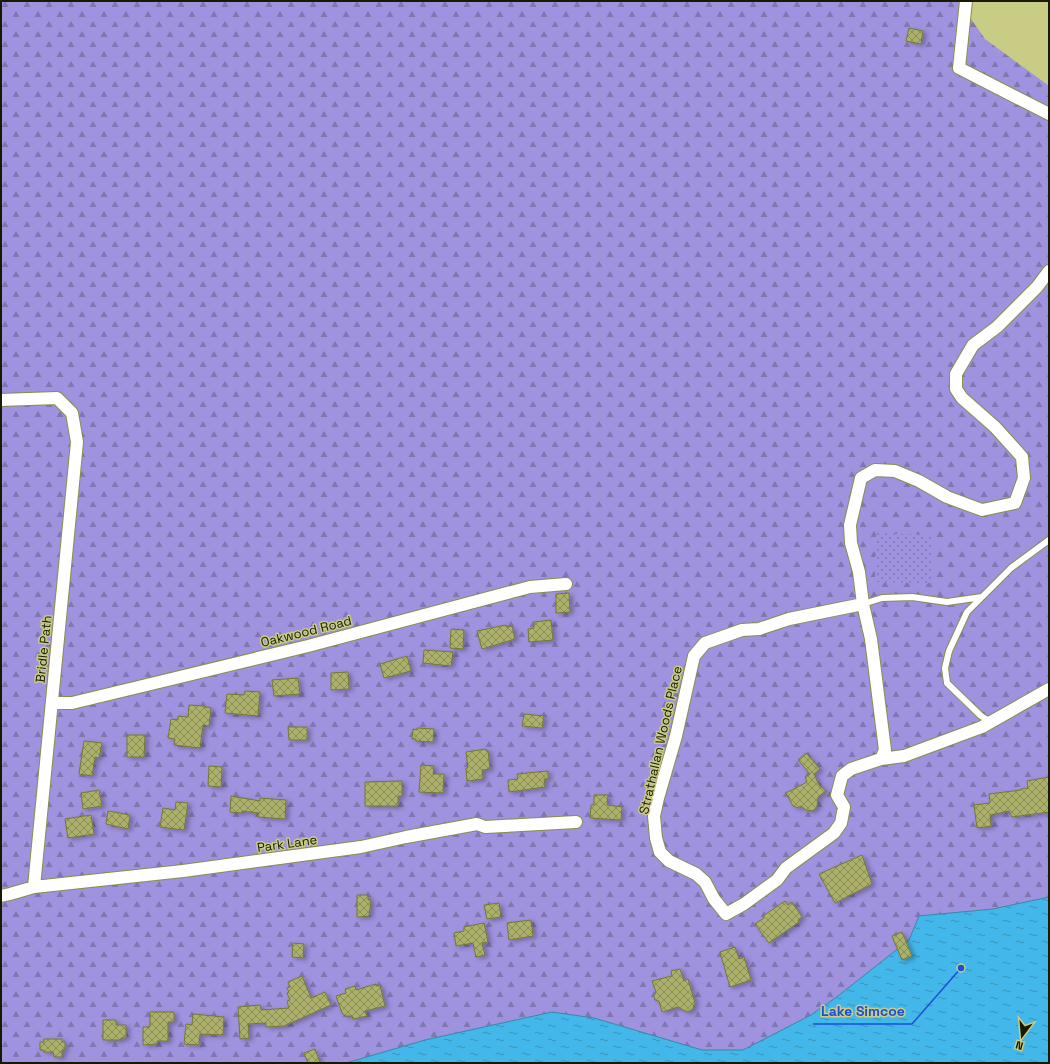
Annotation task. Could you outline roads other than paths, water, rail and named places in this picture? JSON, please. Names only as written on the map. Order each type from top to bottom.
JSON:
[{"type":"street","points":[[966,1],[959,68],[1049,114]]},
{"type":"street","points":[[881,759],[885,750],[871,639],[863,604],[859,572],[852,543],[850,525],[861,478],[875,470],[895,471],[919,481],[947,497],[982,510],[1015,503],[1024,478],[1022,457],[995,427],[962,398],[956,389],[956,374],[973,345],[997,327],[1049,272]]},
{"type":"street","name":"Bridle Path","points":[[1,400],[57,398],[72,413],[77,442],[34,887]]},
{"type":"street","name":"Oakwood Road","points":[[52,703],[72,703],[293,649],[530,588],[566,584]]},
{"type":"street","name":"Strathallan Woods Place","points":[[863,604],[789,619],[759,628],[742,630],[705,643],[694,656],[676,736],[654,816],[656,838],[660,852],[669,861],[696,874],[705,882],[714,899],[726,914],[744,904],[777,880],[786,868],[834,833],[841,823],[844,807],[837,795],[842,776],[850,769],[881,759],[904,756],[982,727],[1049,689]]},
{"type":"street","name":"Park Lane","points":[[1,896],[34,887],[183,871],[361,847],[477,824],[485,827],[576,822]]},
{"type":"lane","points":[[991,722],[981,716],[947,683],[945,668],[949,651],[967,612],[1011,568],[1049,540]]},
{"type":"lane","points":[[863,604],[882,598],[912,598],[947,602],[982,597]]},
{"type":"water","points":[[1049,897],[1049,1063],[346,1063],[425,1040],[552,1012],[594,1018],[702,1050],[743,1050],[811,1015],[838,996],[909,940],[919,916],[993,909]]},
{"type":"place","name":"Lake Simcoe","points":[[961,968]]}]
